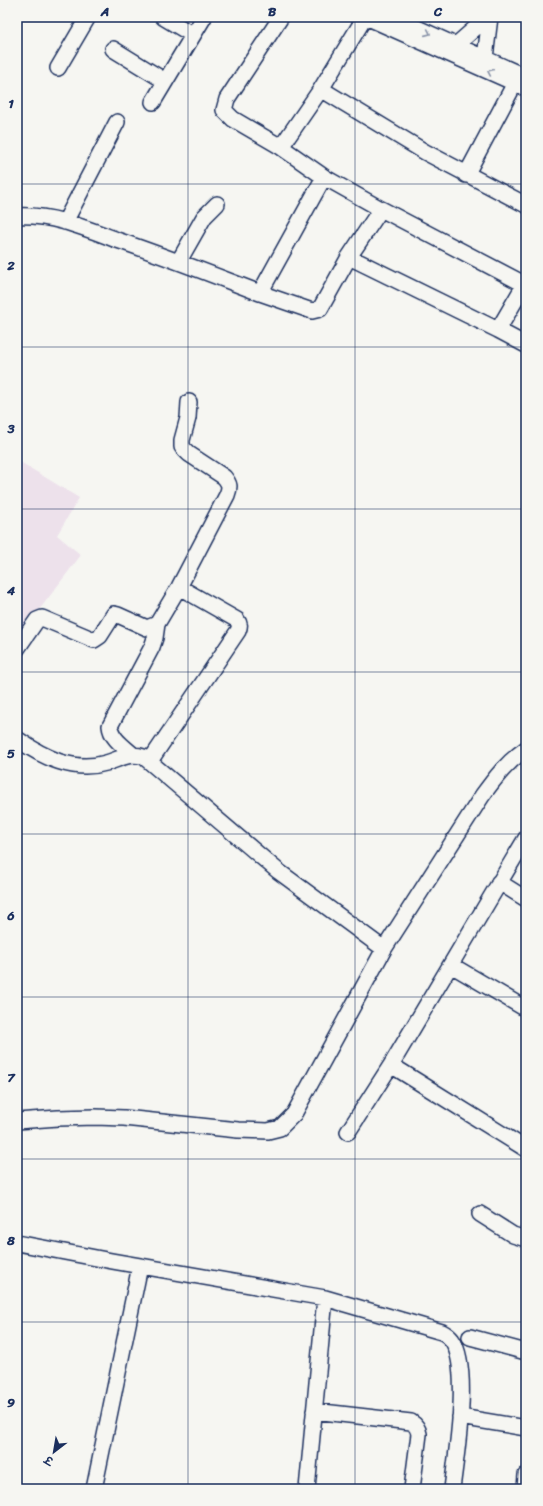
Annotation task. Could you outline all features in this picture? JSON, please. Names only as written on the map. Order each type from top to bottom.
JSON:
[{"type":"street","points":[[58,68],[88,17]]},
{"type":"street","points":[[163,17],[193,35]]},
{"type":"street","points":[[153,102],[204,17]]},
{"type":"street","points":[[281,17],[227,99],[224,110],[233,119],[281,147],[324,177],[381,209],[526,284],[498,330]]},
{"type":"street","points":[[281,147],[321,89],[366,17],[522,83]]},
{"type":"street","points":[[392,17],[485,58],[522,83]]},
{"type":"street","points":[[485,58],[489,17]]},
{"type":"street","points":[[456,45],[489,17]]},
{"type":"street","points":[[113,49],[165,81]]},
{"type":"street","points":[[466,175],[522,83]]},
{"type":"street","points":[[321,89],[419,149],[466,175],[526,205]]},
{"type":"street","points":[[66,222],[118,122]]},
{"type":"street","points":[[260,293],[324,177]]},
{"type":"street","points":[[179,261],[204,217],[217,204]]},
{"type":"street","points":[[17,216],[38,216],[66,222],[179,261],[260,293],[312,311],[320,309],[349,257],[381,209]]},
{"type":"street","points":[[349,257],[526,345]]},
{"type":"street","points":[[17,650],[37,620],[42,618],[94,640],[100,636],[114,614],[147,628],[156,624],[179,587],[230,487],[224,477],[189,454],[182,447],[182,440],[188,421],[189,402]]},
{"type":"street","points":[[150,760],[240,626],[236,620],[179,587]]},
{"type":"street","points":[[132,754],[110,732],[110,726],[152,647],[155,638],[156,624]]},
{"type":"street","points":[[17,739],[44,756],[76,767],[104,764],[132,754],[144,756],[278,871],[384,949]]},
{"type":"street","points":[[17,1121],[95,1116],[268,1132],[280,1128],[294,1114],[384,949],[482,796],[496,776],[512,759],[526,749]]},
{"type":"street","points":[[348,1132],[391,1065],[451,966],[526,838]]},
{"type":"street","points":[[499,882],[526,899]]},
{"type":"street","points":[[451,966],[526,1009]]},
{"type":"street","points":[[391,1065],[526,1149]]},
{"type":"street","points":[[480,1214],[513,1234],[526,1239]]},
{"type":"street","points":[[17,1243],[324,1298],[442,1332],[452,1340],[456,1349],[462,1383],[460,1417],[452,1489]]},
{"type":"street","points":[[94,1489],[140,1266]]},
{"type":"street","points":[[307,1489],[324,1298]]},
{"type":"street","points":[[470,1337],[526,1352]]},
{"type":"street","points":[[314,1411],[411,1422],[415,1424],[418,1427],[419,1434],[412,1489]]},
{"type":"street","points":[[460,1417],[526,1428]]},
{"type":"street","points":[[525,1489],[526,1475]]},
{"type":"shaded area","points":[[17,460],[79,498],[57,535],[81,555],[17,639]]}]
